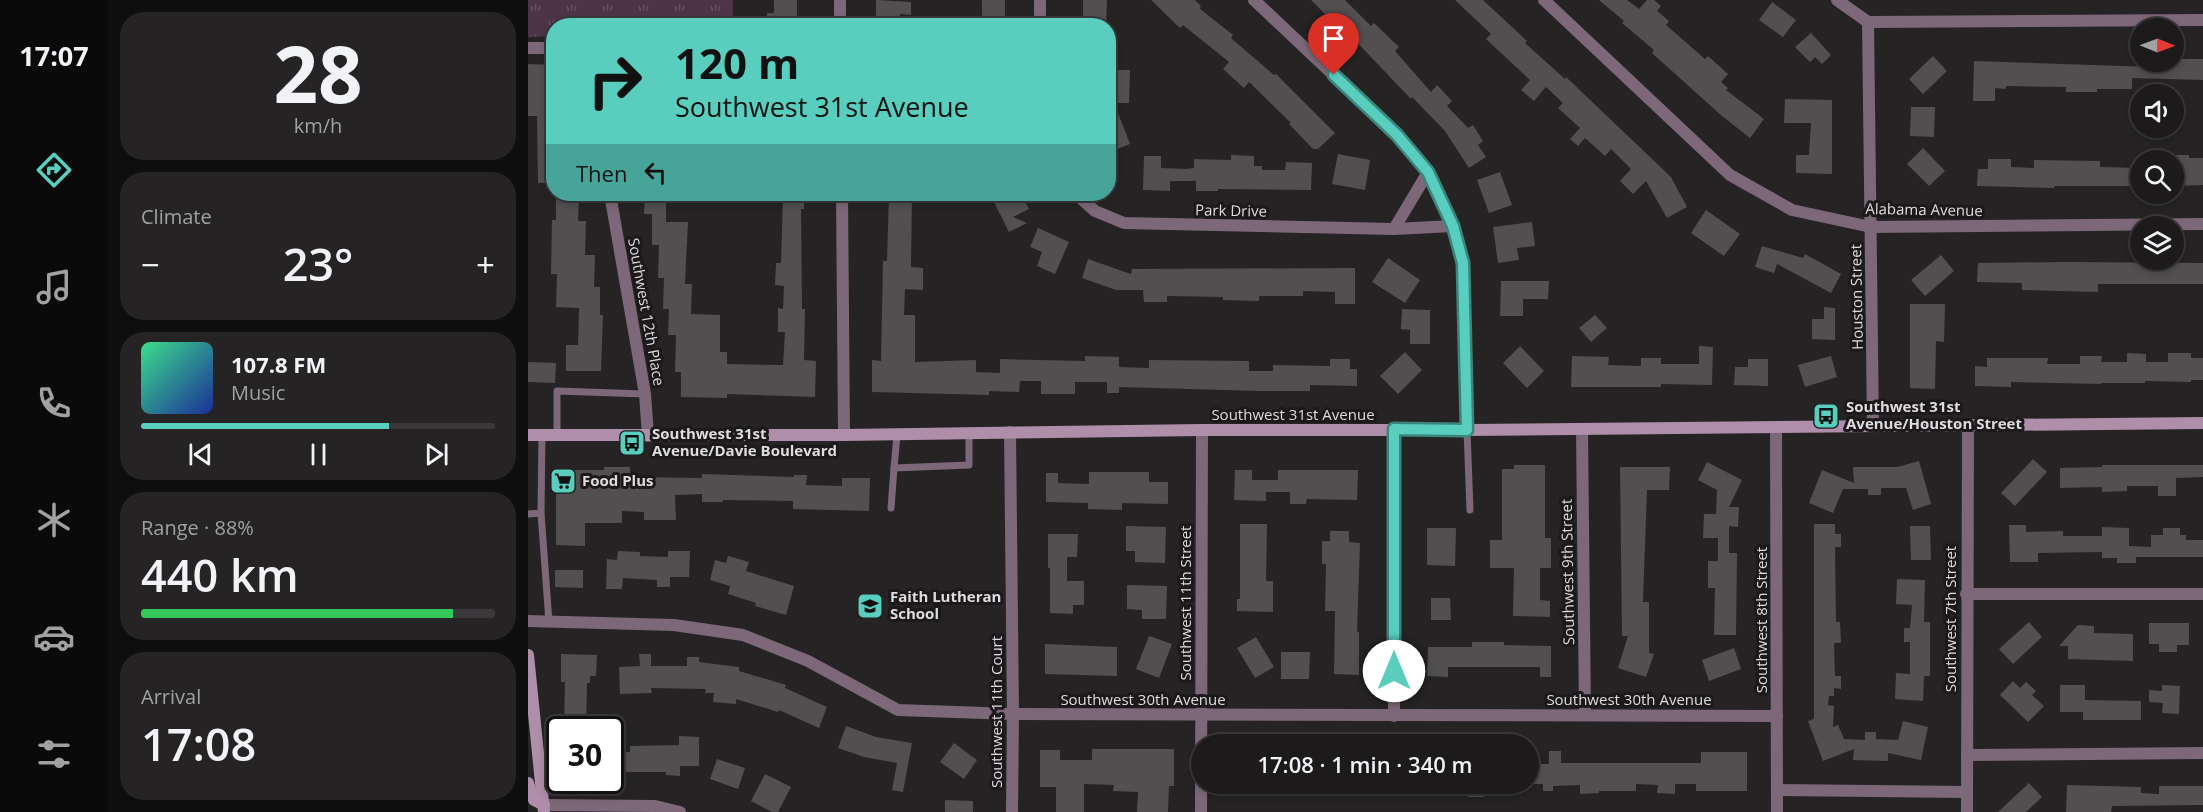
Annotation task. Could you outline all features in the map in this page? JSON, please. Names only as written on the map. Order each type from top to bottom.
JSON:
[{"type":"main road","name":"Southwest 31st Avenue","points":[[528,435],[897,435],[1202,430],[1776,428],[2203,423]]},
{"type":"main road","points":[[528,655],[544,809]]},
{"type":"main road","points":[[528,783],[534,800],[544,809]]},
{"type":"street","points":[[840,0],[840,18]]},
{"type":"street","points":[[1040,0],[1040,18]]},
{"type":"street","points":[[1254,0],[1397,135],[1428,172],[1453,226],[1463,263],[1467,430]]},
{"type":"street","name":"Alabama Avenue","points":[[1544,0],[1730,175],[1792,210],[1871,227],[2203,224]]},
{"type":"street","points":[[1837,0],[1868,22],[2203,20]]},
{"type":"street","name":"Houston Street","points":[[1868,22],[1873,426]]},
{"type":"street","points":[[528,48],[546,48]]},
{"type":"street","points":[[1394,229],[1428,172]]},
{"type":"street","name":"Southwest 12th Place","points":[[611,201],[645,394],[648,436]]},
{"type":"street","points":[[842,201],[844,435]]},
{"type":"street","name":"Park Drive","points":[[1084,201],[1095,211],[1124,222],[1394,229],[1453,226]]},
{"type":"street","name":"Southwest 7th Street","points":[[1967,812],[1968,425]]},
{"type":"street","name":"Southwest 8th Street","points":[[1776,428],[1777,812]]},
{"type":"street","points":[[1394,429],[1394,716]]},
{"type":"street","name":"Southwest 9th Street","points":[[1582,429],[1585,715]]},
{"type":"street","name":"Southwest 11th Street","points":[[1201,812],[1202,430]]},
{"type":"street","name":"Southwest 11th Court","points":[[1010,432],[1012,812]]},
{"type":"street","points":[[1966,594],[2203,594]]},
{"type":"street","name":"Southwest 30th Avenue","points":[[528,621],[674,625],[743,635],[808,661],[898,710],[1013,714],[1777,716]]},
{"type":"street","points":[[1966,755],[2203,753]]},
{"type":"street","points":[[1777,790],[1967,792]]},
{"type":"street","points":[[544,809],[655,806],[680,812]]},
{"type":"lane","points":[[557,436],[557,391],[645,394]]},
{"type":"lane","points":[[1467,430],[1470,510]]},
{"type":"lane","points":[[894,468],[969,465],[969,433]]},
{"type":"lane","points":[[891,508],[897,435]]},
{"type":"lane","points":[[542,436],[541,513],[549,622]]},
{"type":"lane","points":[[528,514],[541,513]]},
{"type":"green space","points":[[528,0],[733,0],[733,18],[546,18],[546,36],[528,37]]},
{"type":"building","points":[[774,0],[797,0],[797,18],[767,18],[767,13],[774,13]]},
{"type":"building","points":[[876,0],[911,2],[911,15],[900,14],[900,18],[876,18]]},
{"type":"building","points":[[982,0],[1005,0],[1005,18],[982,18]]},
{"type":"building","points":[[1083,0],[1107,0],[1106,18],[1083,18]]},
{"type":"building","points":[[1151,0],[1195,0],[1201,6],[1199,8],[1233,35],[1231,38],[1274,75],[1276,74],[1335,133],[1318,149],[1313,149],[1289,124],[1291,123],[1249,82],[1244,88],[1223,69],[1229,62],[1183,25],[1180,28]]},
{"type":"building","points":[[1311,0],[1345,0],[1371,26],[1374,23],[1399,47],[1395,51],[1431,92],[1437,85],[1452,101],[1447,106],[1468,128],[1473,125],[1483,141],[1478,145],[1486,157],[1469,168],[1445,131],[1349,34],[1347,36]]},
{"type":"building","points":[[1455,0],[1483,0],[1527,41],[1525,43],[1565,79],[1566,77],[1671,177],[1687,207],[1667,218],[1646,181],[1633,194],[1620,181],[1631,169],[1611,149],[1605,156],[1585,138],[1578,146],[1570,139],[1580,128],[1558,108],[1563,103],[1546,87],[1534,101],[1521,90],[1530,80],[1486,39],[1491,34]]},
{"type":"building","points":[[1599,0],[1627,0],[1639,9],[1647,0],[1654,0],[1661,6],[1657,11],[1669,21],[1666,25],[1705,59],[1708,56],[1728,74],[1721,82],[1728,88],[1726,90],[1764,119],[1750,138],[1652,53],[1654,50]]},
{"type":"building","points":[[1772,2],[1796,20],[1783,37],[1759,20]]},
{"type":"building","points":[[1811,33],[1831,55],[1822,64],[1815,57],[1810,62],[1795,47]]},
{"type":"building","points":[[1933,56],[1947,71],[1923,94],[1909,79]]},
{"type":"building","points":[[2184,59],[2203,59],[2203,80],[2132,78],[2130,89],[2097,89],[2097,92],[2066,92],[2066,87],[2006,86],[2006,89],[1995,88],[1995,101],[1973,101],[1974,61],[2130,66],[2130,72],[2184,72]]},
{"type":"building","points":[[528,64],[546,65],[546,183],[538,183],[537,116],[528,116]]},
{"type":"building","points":[[1116,70],[1130,70],[1129,103],[1116,103]]},
{"type":"building","points":[[1785,99],[1832,100],[1832,174],[1796,173],[1796,155],[1809,155],[1811,123],[1784,123]]},
{"type":"building","points":[[1911,107],[1935,107],[1934,137],[1910,136]]},
{"type":"building","points":[[1116,108],[1130,144],[1116,150]]},
{"type":"building","points":[[1923,148],[1945,171],[1929,186],[1907,164]]},
{"type":"building","points":[[1338,154],[1370,160],[1365,190],[1332,184]]},
{"type":"building","points":[[1231,155],[1254,156],[1254,166],[1262,166],[1262,170],[1285,170],[1286,162],[1312,163],[1311,190],[1218,189],[1218,191],[1196,191],[1196,181],[1170,181],[1170,191],[1143,190],[1144,156],[1161,156],[1161,168],[1186,169],[1194,168],[1194,159],[1231,160]]},
{"type":"building","points":[[2184,155],[2189,155],[2189,158],[2203,158],[2203,185],[2184,186]]},
{"type":"building","points":[[1988,159],[2011,159],[2011,167],[2034,168],[2034,160],[2100,161],[2100,167],[2130,168],[2130,186],[2055,186],[2054,188],[1977,186],[1978,169],[1988,169]]},
{"type":"building","points":[[1500,172],[1512,205],[1489,213],[1477,180]]},
{"type":"building","points":[[556,201],[579,201],[578,221],[586,221],[585,255],[595,255],[594,287],[600,287],[600,315],[603,315],[601,371],[566,371],[566,345],[578,345],[579,308],[556,307],[557,274],[551,274],[552,220],[556,220]]},
{"type":"building","points":[[645,201],[666,201],[666,222],[688,222],[685,284],[692,284],[691,314],[720,315],[720,352],[727,352],[727,364],[783,365],[785,332],[778,332],[778,308],[783,309],[784,286],[775,285],[776,263],[781,263],[783,201],[804,201],[804,209],[801,209],[802,309],[805,309],[804,360],[816,361],[815,397],[727,394],[727,398],[681,397],[681,372],[675,372],[676,335],[668,335],[669,309],[663,309],[664,278],[658,278],[659,245],[652,245],[652,214],[644,214]]},
{"type":"building","points":[[889,201],[912,201],[911,267],[923,268],[923,290],[905,289],[904,315],[915,315],[915,362],[976,360],[976,372],[1000,373],[1000,359],[1085,361],[1085,356],[1119,357],[1119,367],[1149,368],[1149,360],[1249,361],[1249,371],[1273,371],[1273,365],[1330,366],[1330,359],[1350,359],[1350,369],[1357,369],[1357,386],[1310,385],[1310,391],[1119,387],[1119,393],[1107,393],[1107,382],[1075,382],[1075,394],[1041,394],[1041,381],[1020,381],[1019,392],[989,391],[989,395],[872,392],[872,360],[881,361],[883,261],[887,261]]},
{"type":"building","points":[[994,201],[1025,201],[1029,209],[1013,217],[1027,223],[1009,232]]},
{"type":"building","points":[[1706,210],[1740,234],[1724,256],[1691,233]]},
{"type":"building","points":[[1532,222],[1535,246],[1517,248],[1519,260],[1498,263],[1493,227]]},
{"type":"building","points":[[1038,228],[1069,242],[1055,274],[1037,266],[1042,252],[1030,247]]},
{"type":"building","points":[[1762,246],[1803,258],[1805,254],[1841,274],[1831,293],[1777,264],[1774,273],[1755,267]]},
{"type":"building","points":[[1941,255],[1954,271],[1925,296],[1911,280]]},
{"type":"building","points":[[1388,258],[1420,280],[1405,303],[1372,282]]},
{"type":"building","points":[[1088,259],[1131,274],[1132,269],[1355,268],[1355,304],[1335,304],[1335,292],[1303,291],[1303,296],[1259,296],[1259,301],[1223,300],[1223,297],[1167,296],[1167,302],[1144,302],[1143,290],[1116,290],[1082,278]]},
{"type":"building","points":[[2130,262],[2130,270],[2184,270],[2184,263],[2203,263],[2203,284],[2098,284],[2098,292],[2022,290],[2022,283],[1977,282],[1978,263]]},
{"type":"building","points":[[1501,281],[1549,281],[1548,299],[1523,299],[1523,316],[1500,316]]},
{"type":"building","points":[[1910,304],[1945,304],[1944,342],[1936,341],[1935,389],[1910,388]]},
{"type":"building","points":[[1824,307],[1835,308],[1835,340],[1812,339],[1812,319],[1824,319]]},
{"type":"building","points":[[1402,309],[1430,310],[1430,344],[1410,344],[1410,330],[1401,329]]},
{"type":"building","points":[[1595,315],[1607,328],[1591,342],[1579,328]]},
{"type":"building","points":[[1520,346],[1544,371],[1527,388],[1503,363]]},
{"type":"building","points":[[1699,346],[1713,347],[1712,385],[1571,387],[1572,356],[1609,357],[1608,365],[1641,366],[1641,358],[1661,358],[1661,364],[1699,364]]},
{"type":"building","points":[[1405,352],[1422,370],[1398,394],[1380,376]]},
{"type":"building","points":[[2127,353],[2146,354],[2146,362],[2168,362],[2168,353],[2191,353],[2191,358],[2203,358],[2203,380],[2101,384],[2011,382],[2011,387],[1975,386],[1975,366],[1987,367],[1987,358],[2048,358],[2047,364],[2080,364],[2080,356],[2102,356],[2101,362],[2127,362]]},
{"type":"building","points":[[1831,356],[1837,377],[1805,387],[1798,365]]},
{"type":"building","points":[[1748,359],[1768,359],[1768,386],[1734,385],[1735,367],[1748,367]]},
{"type":"building","points":[[528,362],[556,363],[555,383],[528,382]]},
{"type":"building","points":[[2033,459],[2047,472],[2015,506],[2001,493]]},
{"type":"building","points":[[1919,461],[1931,504],[1913,510],[1906,488],[1881,488],[1881,495],[1868,495],[1868,489],[1843,489],[1833,513],[1809,503],[1822,470],[1854,483],[1853,467],[1897,467]]},
{"type":"building","points":[[1707,462],[1742,480],[1729,507],[1739,507],[1738,527],[1729,526],[1729,553],[1737,553],[1736,635],[1714,635],[1715,588],[1708,588],[1708,561],[1718,561],[1718,538],[1703,538],[1704,514],[1716,514],[1717,490],[1698,480]]},
{"type":"building","points":[[1514,465],[1545,465],[1545,538],[1551,538],[1551,568],[1540,568],[1540,600],[1550,601],[1550,617],[1513,616],[1514,568],[1490,568],[1490,540],[1502,540],[1502,469],[1514,469]]},
{"type":"building","points":[[2102,465],[2203,465],[2203,477],[2176,478],[2176,496],[2158,496],[2158,486],[2127,486],[2127,491],[2102,492],[2102,487],[2060,488],[2060,468],[2102,467]]},
{"type":"building","points":[[604,467],[630,467],[630,477],[702,478],[702,474],[794,477],[794,475],[807,475],[806,485],[842,486],[842,478],[870,478],[869,511],[793,509],[793,501],[702,502],[702,494],[675,495],[676,520],[644,520],[644,512],[622,511],[622,523],[585,523],[585,546],[556,545],[556,470],[604,470]]},
{"type":"building","points":[[1620,467],[1670,467],[1669,490],[1647,490],[1643,602],[1649,602],[1649,653],[1654,654],[1646,677],[1618,668],[1628,636],[1622,636]]},
{"type":"building","points":[[1235,470],[1252,470],[1252,480],[1278,480],[1278,470],[1358,470],[1357,500],[1307,499],[1306,504],[1290,504],[1290,492],[1266,492],[1266,501],[1234,500]]},
{"type":"building","points":[[1089,472],[1149,472],[1149,482],[1168,482],[1168,504],[1122,503],[1122,510],[1088,509],[1088,503],[1046,502],[1046,473],[1058,473],[1058,483],[1089,484]]},
{"type":"building","points":[[1240,524],[1267,524],[1266,581],[1273,581],[1273,612],[1237,611],[1237,599],[1240,599]]},
{"type":"building","points":[[1814,524],[1835,524],[1835,534],[1841,534],[1841,547],[1835,547],[1836,622],[1840,622],[1841,643],[1834,643],[1835,676],[1841,676],[1841,689],[1834,688],[1834,696],[1829,696],[1828,705],[1834,706],[1833,727],[1838,725],[1844,739],[1865,740],[1865,732],[1876,732],[1876,739],[1898,740],[1903,721],[1928,727],[1921,760],[1888,753],[1888,761],[1853,760],[1854,749],[1823,761],[1808,721],[1814,719]]},
{"type":"building","points":[[2009,525],[2026,525],[2026,532],[2063,531],[2063,536],[2102,536],[2102,527],[2129,528],[2129,546],[2151,547],[2151,535],[2163,535],[2163,528],[2180,528],[2180,535],[2186,535],[2186,540],[2203,540],[2203,557],[2136,557],[2136,563],[2117,563],[2117,558],[2102,558],[2102,552],[2038,553],[2038,562],[2010,562]]},
{"type":"building","points":[[1126,526],[1166,527],[1165,563],[1135,562],[1135,551],[1126,551]]},
{"type":"building","points":[[1910,526],[1930,526],[1931,560],[1911,560]]},
{"type":"building","points":[[1427,528],[1456,528],[1455,566],[1427,565]]},
{"type":"building","points":[[1330,531],[1349,531],[1349,542],[1360,543],[1357,632],[1359,632],[1359,675],[1334,674],[1335,611],[1325,611],[1326,564],[1322,564],[1322,541],[1330,541]]},
{"type":"building","points":[[1048,534],[1078,534],[1077,557],[1067,557],[1067,581],[1084,581],[1084,605],[1073,605],[1073,614],[1050,613]]},
{"type":"building","points":[[618,551],[640,552],[640,556],[668,557],[668,551],[690,551],[689,577],[670,577],[670,587],[657,587],[657,580],[623,578],[622,589],[606,589],[607,559],[617,560]]},
{"type":"building","points":[[728,556],[749,562],[746,571],[794,586],[786,615],[755,606],[756,603],[728,594],[730,586],[710,580],[715,560],[726,563]]},
{"type":"building","points":[[555,570],[583,570],[583,588],[555,587]]},
{"type":"building","points":[[1897,579],[1925,580],[1924,622],[1930,622],[1930,676],[1924,676],[1923,701],[1895,699],[1896,673],[1910,674],[1910,642],[1904,642],[1904,628],[1910,628],[1912,605],[1896,604]]},
{"type":"building","points":[[1127,585],[1167,586],[1166,619],[1142,619],[1142,610],[1127,609]]},
{"type":"building","points":[[1431,598],[1450,598],[1451,620],[1431,620]]},
{"type":"building","points":[[2029,622],[2042,637],[2013,664],[1999,649]]},
{"type":"building","points":[[2149,623],[2189,623],[2189,645],[2177,645],[2177,652],[2159,652],[2159,644],[2149,644]]},
{"type":"building","points":[[2078,625],[2094,626],[2094,633],[2133,634],[2133,661],[2068,659],[2068,646],[2059,646]]},
{"type":"building","points":[[1149,636],[1172,644],[1159,678],[1136,669]]},
{"type":"building","points":[[1256,637],[1274,667],[1255,678],[1237,648]]},
{"type":"building","points":[[1472,642],[1551,646],[1551,677],[1540,677],[1540,667],[1448,667],[1448,677],[1427,676],[1428,647],[1472,647]]},
{"type":"building","points":[[1045,644],[1117,647],[1117,676],[1045,674]]},
{"type":"building","points":[[1734,648],[1741,669],[1709,681],[1702,660]]},
{"type":"building","points":[[1281,652],[1310,652],[1309,679],[1281,679]]},
{"type":"building","points":[[561,654],[597,655],[596,676],[590,676],[590,683],[587,683],[586,716],[564,716],[565,682],[561,682]]},
{"type":"building","points":[[639,654],[651,654],[651,666],[687,666],[687,657],[699,657],[699,662],[739,667],[739,671],[786,685],[785,688],[827,707],[819,728],[779,710],[778,712],[736,699],[736,704],[713,702],[714,693],[705,693],[706,689],[651,688],[652,693],[620,694],[619,667],[640,666]]},
{"type":"building","points":[[2013,681],[2020,688],[2026,682],[2036,691],[2032,695],[2044,706],[2028,722],[2000,695]]},
{"type":"building","points":[[2060,685],[2085,685],[2085,700],[2141,701],[2141,720],[2083,720],[2083,712],[2060,712]]},
{"type":"building","points":[[2162,685],[2180,686],[2179,714],[2162,713],[2163,703],[2149,702],[2149,690],[2162,691]]},
{"type":"building","points":[[846,726],[876,737],[912,743],[903,792],[892,790],[897,763],[864,757],[838,748]]},
{"type":"building","points":[[679,736],[699,737],[699,766],[680,766],[680,776],[666,775],[666,772],[624,772],[624,752],[630,752],[630,746],[679,745]]},
{"type":"building","points":[[954,743],[977,760],[964,779],[940,762]]},
{"type":"building","points":[[1092,749],[1174,749],[1174,786],[1169,786],[1168,812],[1137,812],[1138,792],[1113,791],[1114,785],[1084,784],[1084,812],[1056,812],[1056,787],[1040,787],[1040,750],[1060,750],[1060,760],[1092,760]]},
{"type":"building","points":[[1549,751],[1561,751],[1561,763],[1701,763],[1701,752],[1747,752],[1747,791],[1696,791],[1696,784],[1675,784],[1675,794],[1657,793],[1658,785],[1636,784],[1636,791],[1599,791],[1599,793],[1580,794],[1580,785],[1553,786],[1553,791],[1543,791],[1543,784],[1539,784],[1539,764],[1549,764]]},
{"type":"building","points":[[717,759],[745,768],[738,789],[710,779]]},
{"type":"building","points":[[765,774],[791,787],[778,812],[772,812],[751,801]]},
{"type":"building","points":[[2029,783],[2042,797],[2026,812],[1998,812]]},
{"type":"building","points":[[2067,785],[2141,787],[2141,793],[2159,794],[2159,786],[2203,786],[2203,805],[2112,806],[2111,812],[2066,812]]},
{"type":"building","points":[[1468,794],[1484,794],[1484,797],[1468,797]]},
{"type":"building","points":[[945,800],[973,801],[973,812],[945,812]]},
{"type":"place","name":"Southwest 31st Avenue/Houston Street","points":[[1826,416]]},
{"type":"place","name":"Southwest 31st Avenue/Davie Boulevard","points":[[632,443]]},
{"type":"place","name":"Food Plus","points":[[563,481]]},
{"type":"place","name":"Faith Lutheran School","points":[[870,606]]},
{"type":"route","points":[[1334,75],[1397,135],[1428,172],[1453,226],[1463,263],[1467,430],[1394,429],[1394,671]]}]
